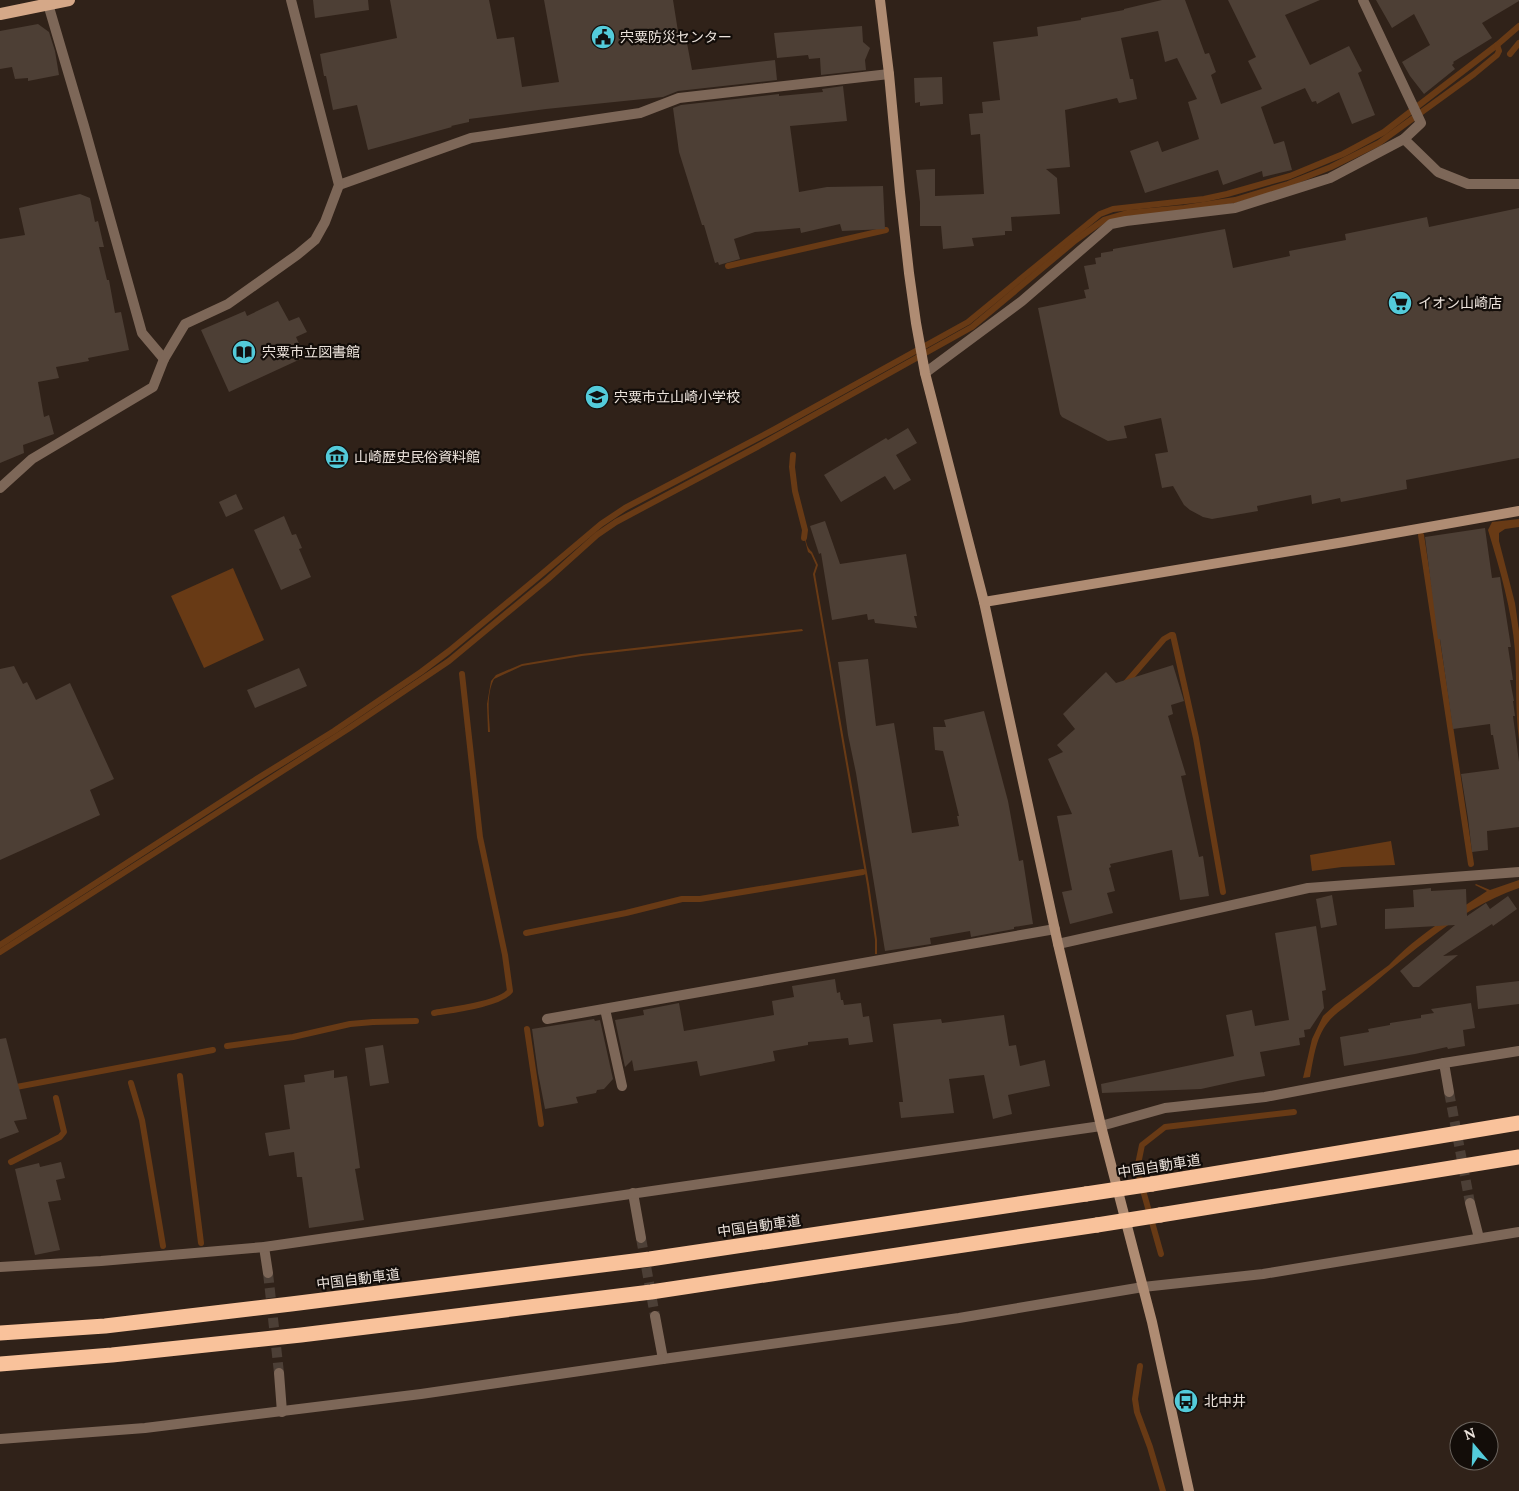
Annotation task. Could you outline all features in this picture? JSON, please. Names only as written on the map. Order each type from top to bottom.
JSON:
[{"type":"highway","name":"中国自動車道","points":[[0,1333],[114,1324],[291,1304],[641,1260],[1152,1184],[1519,1123]]},
{"type":"highway","points":[[0,1364],[112,1355],[301,1335],[651,1292],[1097,1225],[1519,1157]]},
{"type":"main road","points":[[0,14],[69,0]]},
{"type":"street","points":[[0,488],[32,459],[153,387],[164,359],[185,324],[228,304],[298,254],[315,240],[326,222],[339,185],[291,0]]},
{"type":"street","points":[[880,0],[909,273],[925,373],[984,602],[1058,944],[1101,1126],[1152,1322],[1190,1491]]},
{"type":"street","points":[[925,373],[1022,301],[1111,224],[1235,208],[1330,178],[1404,139],[1421,123],[1363,0]]},
{"type":"street","points":[[48,4],[142,333],[164,359]]},
{"type":"street","points":[[339,185],[472,138],[640,113],[679,98],[889,74]]},
{"type":"street","points":[[1404,139],[1438,172],[1468,184],[1519,184]]},
{"type":"street","points":[[984,602],[1519,511]]},
{"type":"street","points":[[1058,944],[1308,888],[1519,872]]},
{"type":"street","points":[[548,1019],[1055,929]]},
{"type":"street","points":[[604,1009],[622,1086]]},
{"type":"street","points":[[0,1267],[101,1261],[264,1246],[1101,1126],[1165,1108],[1265,1097],[1444,1063],[1519,1051]]},
{"type":"street","points":[[1444,1063],[1449,1092]]},
{"type":"street","points":[[633,1193],[641,1238]]},
{"type":"street","points":[[1470,1203],[1479,1238]]},
{"type":"street","points":[[0,1439],[145,1428],[421,1394],[959,1318],[1142,1287],[1264,1274],[1519,1232]]},
{"type":"street","points":[[264,1246],[268,1272]]},
{"type":"street","points":[[655,1316],[663,1359]]},
{"type":"street","points":[[279,1373],[282,1412]]},
{"type":"shaded area","points":[[1519,519],[1519,527],[1505,529],[1499,533],[1499,541],[1515,603],[1519,631],[1519,740],[1516,662],[1511,620],[1505,590],[1488,530],[1492,522]]},
{"type":"shaded area","points":[[806,531],[807,545],[818,565],[815,574],[869,884],[877,940],[877,954],[875,954],[875,940],[867,885],[813,574],[816,565],[811,554],[808,552],[803,532]]},
{"type":"shaded area","points":[[233,568],[264,640],[204,668],[171,596]]},
{"type":"shaded area","points":[[802,629],[803,631],[582,656],[522,666],[494,679],[489,698],[490,732],[488,732],[487,704],[491,681],[496,675],[522,664],[581,654]]},
{"type":"shaded area","points":[[1391,841],[1395,865],[1342,867],[1312,871],[1310,855]]},
{"type":"shaded area","points":[[1519,880],[1519,888],[1472,910],[1450,924],[1407,956],[1336,1014],[1323,1029],[1319,1038],[1310,1077],[1303,1078],[1312,1039],[1323,1016],[1335,1005],[1389,965],[1423,935],[1487,891],[1476,884],[1490,890]]},
{"type":"building","points":[[313,0],[368,0],[369,10],[315,18]]},
{"type":"building","points":[[390,0],[489,0],[497,39],[514,37],[522,87],[559,82],[544,0],[673,0],[680,44],[687,43],[692,70],[775,60],[777,80],[678,91],[663,97],[469,119],[469,122],[368,150],[357,105],[333,110],[320,54],[397,38]]},
{"type":"building","points":[[1162,0],[1185,0],[1205,54],[1209,53],[1216,72],[1211,75],[1221,104],[1262,89],[1248,61],[1256,57],[1228,0],[1320,0],[1285,15],[1310,65],[1349,46],[1362,71],[1358,73],[1375,115],[1352,124],[1339,92],[1317,104],[1316,101],[1312,102],[1305,88],[1261,107],[1274,144],[1284,141],[1292,170],[1263,177],[1262,171],[1223,185],[1218,170],[1145,193],[1130,151],[1158,141],[1162,152],[1199,139],[1188,102],[1197,99],[1177,58],[1165,62],[1158,31],[1121,38],[1130,79],[1133,79],[1137,99],[1119,103],[1117,98],[1065,110],[1070,167],[1046,169],[1057,178],[1060,214],[1011,217],[1012,231],[1005,231],[1005,235],[972,238],[974,246],[943,249],[941,226],[920,226],[920,202],[916,170],[935,169],[935,196],[984,194],[980,134],[971,135],[969,114],[983,113],[982,102],[1000,100],[993,42],[1038,36],[1037,27],[1081,20],[1081,18],[1124,10]]},
{"type":"building","points":[[1376,0],[1519,1],[1482,23],[1492,38],[1453,62],[1452,65],[1455,69],[1424,94],[1402,62],[1430,45],[1414,14],[1392,28]]},
{"type":"building","points":[[38,24],[49,32],[55,51],[59,75],[28,81],[28,78],[15,79],[12,67],[0,69],[0,31]]},
{"type":"building","points":[[862,26],[863,42],[870,48],[865,60],[866,70],[821,75],[820,58],[809,59],[808,55],[777,58],[774,33]]},
{"type":"building","points":[[942,77],[943,104],[920,106],[920,102],[915,103],[914,78]]},
{"type":"building","points":[[843,86],[847,121],[790,126],[799,192],[827,187],[883,186],[885,229],[842,231],[840,224],[801,233],[800,228],[755,232],[734,239],[740,259],[719,265],[718,262],[715,263],[679,152],[673,108],[681,105],[779,94],[779,96],[823,92],[822,89]]},
{"type":"building","points":[[80,194],[90,198],[95,222],[98,221],[104,247],[99,247],[107,280],[109,280],[115,313],[121,312],[129,350],[88,358],[89,361],[56,367],[59,378],[38,382],[44,417],[49,415],[54,434],[23,445],[24,453],[0,463],[0,239],[25,235],[19,208]]},
{"type":"building","points":[[1519,208],[1519,458],[1406,480],[1407,489],[1341,502],[1340,498],[1312,504],[1311,495],[1257,506],[1258,511],[1212,519],[1203,517],[1184,505],[1173,486],[1162,488],[1155,454],[1168,452],[1161,418],[1124,426],[1127,438],[1108,441],[1062,417],[1060,414],[1038,308],[1086,298],[1084,290],[1089,289],[1084,266],[1096,264],[1095,258],[1101,257],[1101,253],[1113,251],[1113,249],[1225,229],[1233,268],[1290,256],[1289,251],[1346,240],[1345,234],[1427,217],[1429,227]]},
{"type":"building","points":[[278,301],[289,321],[299,317],[307,332],[296,337],[305,357],[229,392],[201,330],[245,311],[247,316]]},
{"type":"building","points":[[908,428],[917,443],[896,455],[911,480],[894,490],[885,476],[841,502],[824,475],[886,438],[888,440]]},
{"type":"building","points":[[236,494],[243,509],[226,517],[219,502]]},
{"type":"building","points":[[284,516],[292,535],[296,534],[302,548],[299,549],[311,577],[281,590],[254,530]]},
{"type":"building","points":[[825,521],[840,564],[906,554],[917,616],[914,616],[917,628],[875,623],[874,619],[868,620],[867,614],[832,620],[821,553],[819,554],[810,526]]},
{"type":"building","points":[[1485,528],[1492,578],[1500,577],[1511,647],[1508,647],[1513,680],[1510,680],[1514,701],[1515,716],[1513,716],[1519,762],[1519,827],[1487,831],[1488,850],[1472,852],[1461,774],[1499,769],[1490,724],[1453,729],[1440,639],[1438,639],[1425,537]]},
{"type":"building","points":[[868,659],[876,726],[894,723],[912,833],[959,826],[957,816],[959,816],[943,751],[935,750],[933,727],[946,727],[944,720],[984,711],[1008,801],[1019,861],[1023,860],[1033,924],[971,937],[970,931],[930,938],[931,944],[885,951],[848,735],[838,662]]},
{"type":"building","points":[[1173,665],[1184,701],[1171,705],[1173,714],[1168,716],[1186,775],[1181,776],[1199,857],[1203,856],[1209,896],[1180,900],[1172,850],[1110,864],[1111,867],[1109,868],[1115,891],[1107,893],[1113,913],[1070,924],[1062,892],[1072,890],[1057,816],[1072,814],[1048,759],[1063,752],[1057,745],[1075,729],[1063,714],[1106,672],[1116,683]]},
{"type":"building","points":[[14,666],[23,684],[27,682],[36,700],[70,683],[114,779],[90,790],[100,815],[0,860],[0,669]]},
{"type":"building","points":[[299,668],[307,686],[255,708],[247,690]]},
{"type":"building","points":[[1431,888],[1431,891],[1466,889],[1467,916],[1486,903],[1490,909],[1508,896],[1517,909],[1443,956],[1458,955],[1419,987],[1413,987],[1400,971],[1455,925],[1385,929],[1385,909],[1414,907],[1413,890]]},
{"type":"building","points":[[1332,895],[1337,925],[1321,928],[1316,899]]},
{"type":"building","points":[[1316,926],[1326,990],[1322,991],[1324,1008],[1310,1029],[1304,1030],[1305,1037],[1299,1038],[1300,1045],[1260,1052],[1265,1076],[1201,1089],[1102,1093],[1101,1084],[1234,1056],[1226,1015],[1252,1010],[1255,1026],[1289,1020],[1275,933]]},
{"type":"building","points":[[835,979],[837,993],[840,992],[844,1005],[861,1003],[863,1017],[869,1016],[873,1042],[849,1045],[848,1038],[808,1042],[808,1045],[773,1051],[775,1061],[700,1076],[697,1061],[634,1071],[632,1060],[625,1067],[615,1020],[644,1015],[643,1010],[679,1003],[684,1031],[774,1015],[772,1001],[794,997],[792,986]]},
{"type":"building","points":[[1519,981],[1519,1004],[1478,1009],[1476,986]]},
{"type":"building","points":[[1471,1003],[1475,1028],[1463,1030],[1465,1046],[1448,1049],[1447,1047],[1344,1066],[1340,1037],[1369,1032],[1368,1029],[1390,1025],[1390,1023],[1421,1018],[1421,1015],[1434,1013],[1431,1009]]},
{"type":"building","points":[[1004,1015],[1009,1046],[1016,1045],[1020,1066],[1045,1060],[1050,1086],[1008,1095],[1012,1114],[993,1119],[984,1075],[949,1079],[954,1113],[901,1118],[899,1102],[903,1102],[893,1024],[941,1019],[942,1023]]},
{"type":"building","points":[[594,1019],[595,1021],[600,1020],[613,1079],[604,1089],[597,1090],[596,1093],[576,1097],[578,1103],[545,1109],[532,1029]]},
{"type":"building","points":[[6,1038],[27,1119],[14,1121],[19,1132],[0,1139],[0,1039]]},
{"type":"building","points":[[383,1045],[389,1083],[370,1086],[365,1048]]},
{"type":"building","points":[[334,1070],[334,1078],[347,1076],[360,1168],[355,1169],[364,1220],[309,1228],[302,1177],[297,1177],[294,1152],[269,1156],[265,1133],[290,1129],[284,1085],[305,1082],[304,1075]]},
{"type":"building","points":[[61,1162],[65,1178],[56,1180],[61,1200],[48,1202],[60,1250],[35,1255],[15,1169],[39,1163],[40,1167]]},
{"type":"waterway","points":[[0,945],[334,731],[421,672],[449,651],[601,524],[625,508],[775,429],[968,322],[1100,214],[1113,209],[1204,199],[1227,194],[1290,176],[1343,154],[1384,132],[1519,26]]},
{"type":"waterway","points":[[1510,54],[1519,43]]},
{"type":"waterway","points":[[0,952],[348,729],[449,661],[548,579],[597,535],[616,522],[757,447],[972,327],[1076,240],[1104,220],[1128,213],[1184,208],[1235,200],[1288,184],[1331,167],[1379,143],[1474,74],[1497,55],[1499,51],[1497,45]]},
{"type":"waterway","points":[[728,266],[886,230]]},
{"type":"waterway","points":[[793,455],[792,467],[795,491],[805,530],[804,538]]},
{"type":"waterway","points":[[1421,535],[1471,864]]},
{"type":"waterway","points":[[1125,684],[1164,639],[1173,635],[1196,738],[1223,892]]},
{"type":"waterway","points":[[434,1013],[486,1003],[505,996],[510,991],[505,955],[480,837],[462,674]]},
{"type":"waterway","points":[[526,933],[626,913],[682,899],[700,899],[863,872]]},
{"type":"waterway","points":[[227,1046],[293,1037],[350,1024],[416,1021]]},
{"type":"waterway","points":[[527,1029],[541,1124]]},
{"type":"waterway","points":[[0,1090],[213,1050]]},
{"type":"waterway","points":[[180,1076],[201,1243]]},
{"type":"waterway","points":[[131,1083],[142,1120],[163,1246]]},
{"type":"waterway","points":[[11,1162],[60,1137],[64,1132],[56,1098]]},
{"type":"waterway","points":[[1161,1254],[1137,1169],[1142,1145],[1165,1127],[1294,1112]]},
{"type":"waterway","points":[[1140,1366],[1135,1399],[1137,1412],[1163,1491]]},
{"type":"tunnel","points":[[1449,1092],[1470,1203]]},
{"type":"tunnel","points":[[641,1238],[655,1316]]},
{"type":"tunnel","points":[[268,1273],[279,1373]]},
{"type":"place","name":"宍粟防災センター","points":[[603,37]]},
{"type":"place","name":"イオン山崎店","points":[[1400,303]]},
{"type":"place","name":"宍粟市立図書館","points":[[244,352]]},
{"type":"place","name":"宍粟市立山崎小学校","points":[[597,397]]},
{"type":"place","name":"山崎歴史民俗資料館","points":[[337,457]]},
{"type":"place","name":"北中井","points":[[1186,1401]]}]
